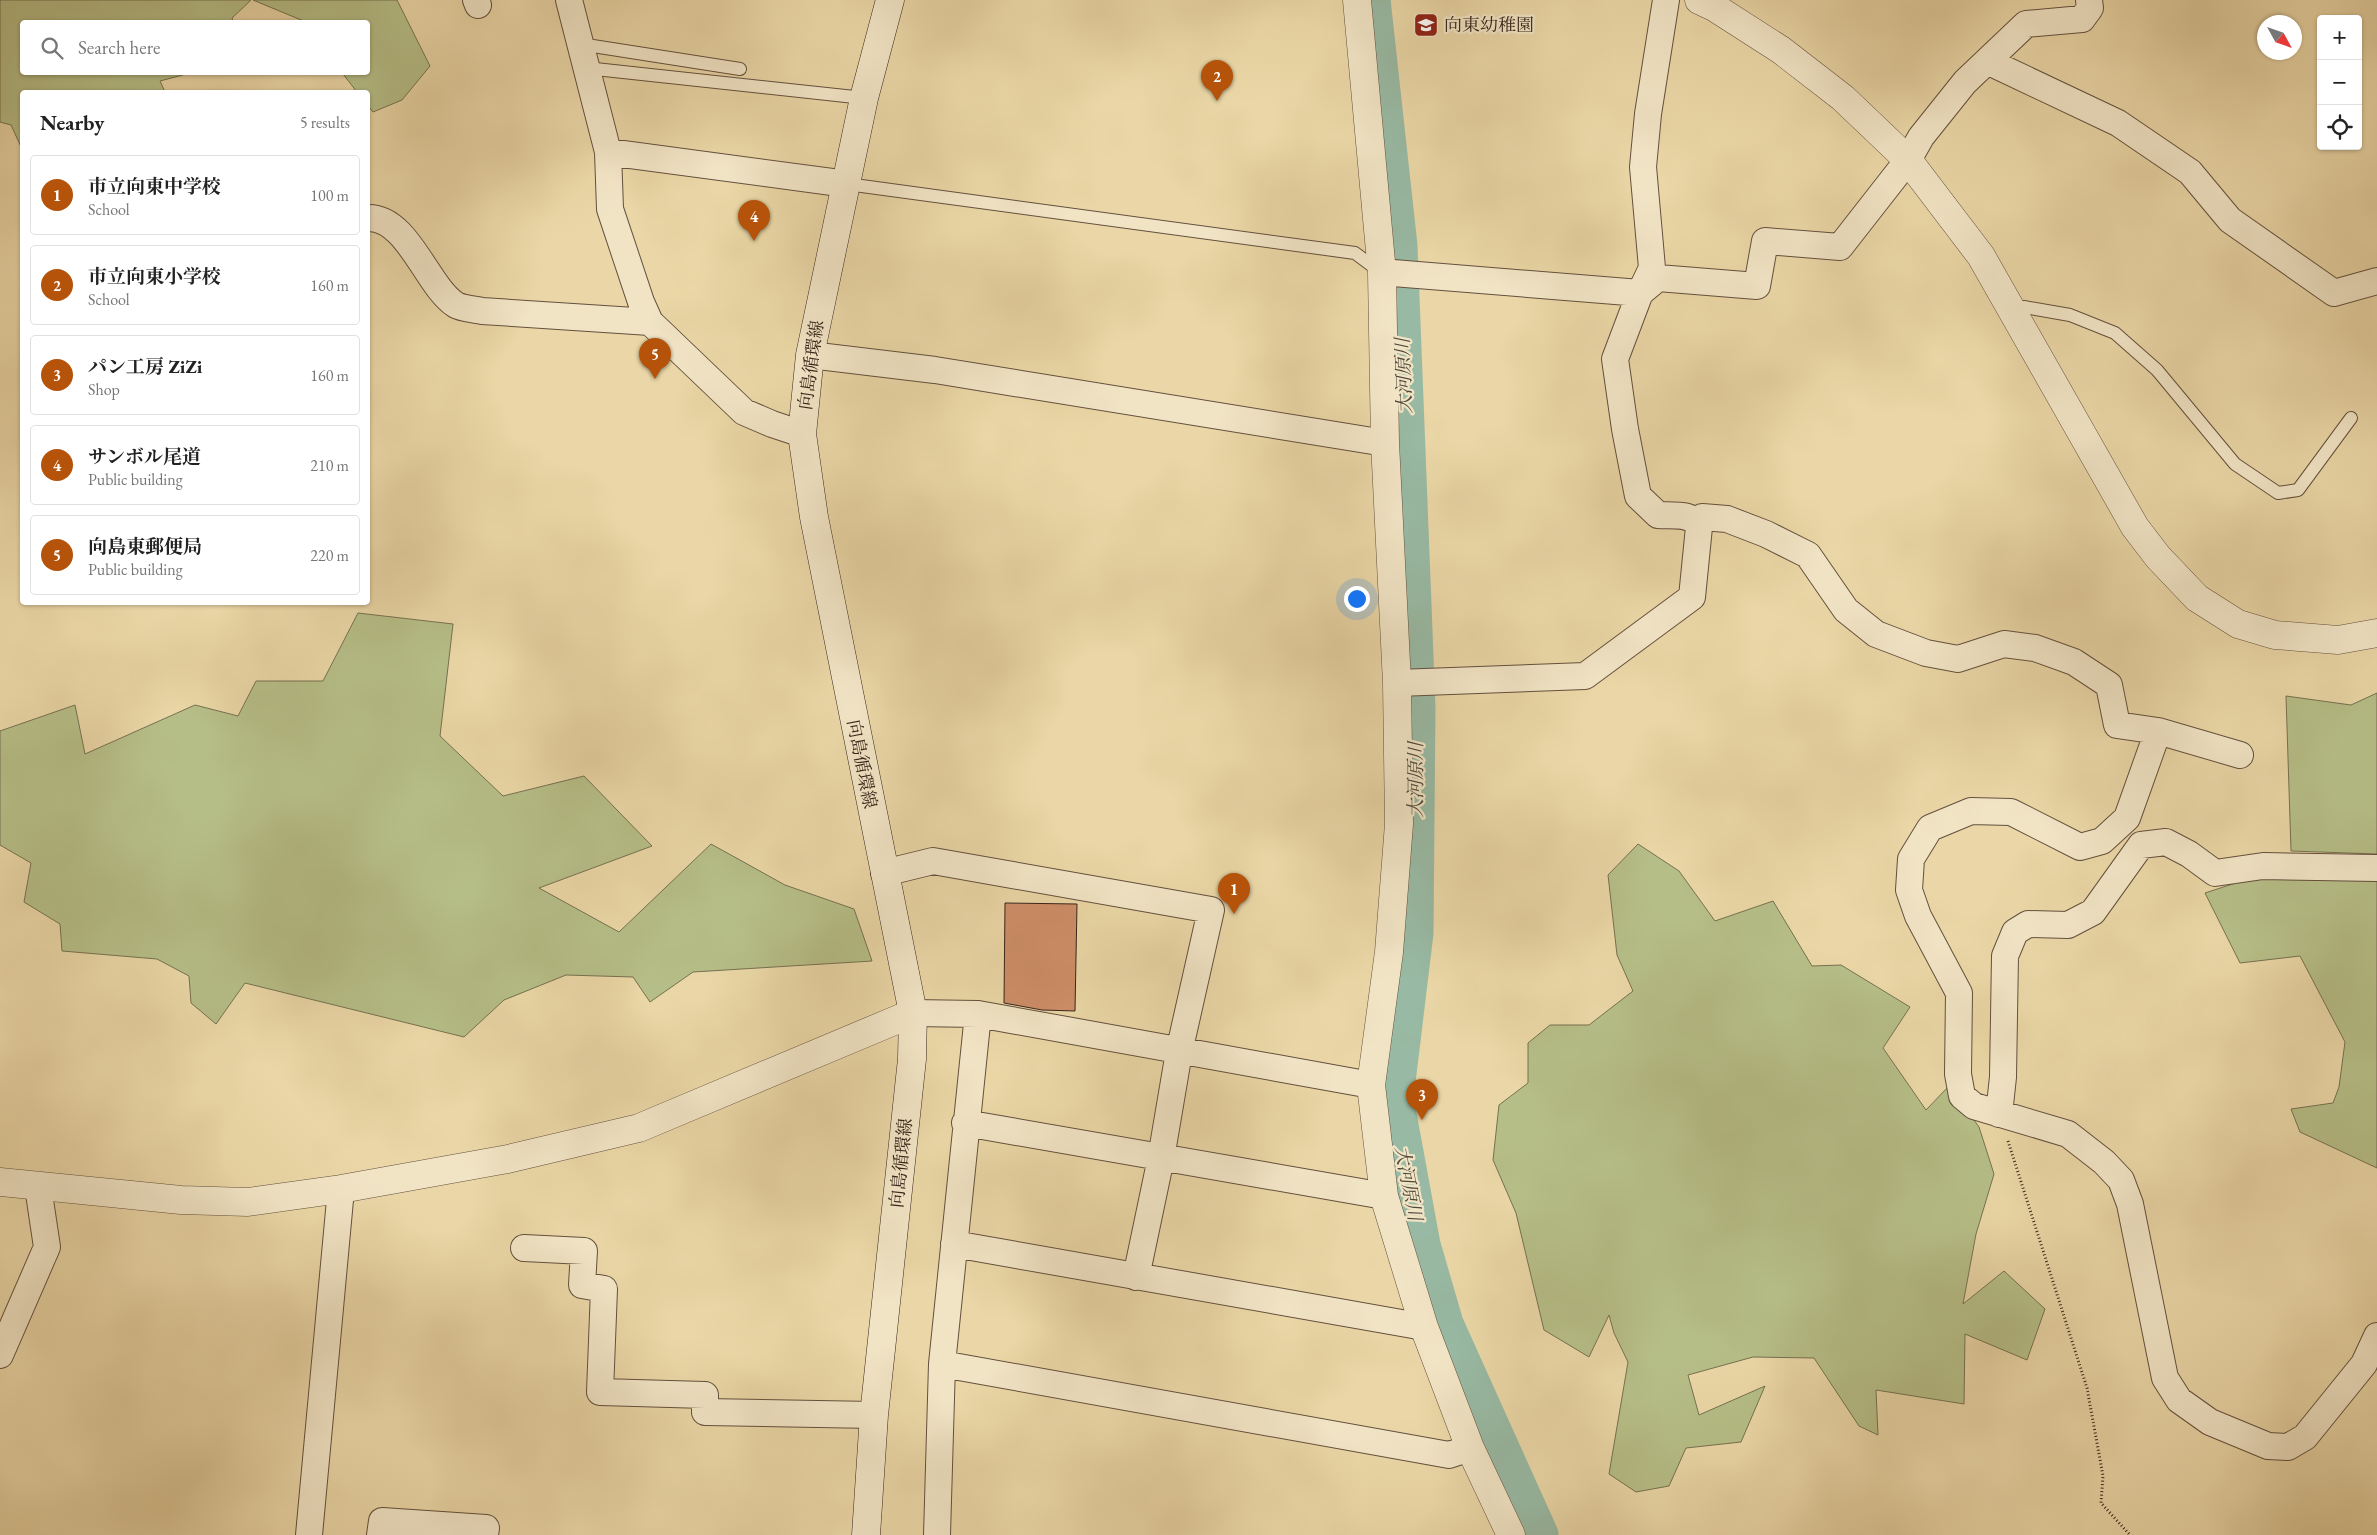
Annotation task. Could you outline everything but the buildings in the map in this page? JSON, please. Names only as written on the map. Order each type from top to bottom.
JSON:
[{"type":"street","points":[[569,0],[608,152],[610,209],[641,302],[650,322],[744,412],[802,434]]},
{"type":"street","name":"向島循環線","points":[[866,1535],[874,1415],[912,1058],[913,1013],[814,517],[802,434],[810,355],[864,98],[890,0]]},
{"type":"street","points":[[1357,0],[1395,273],[1385,443],[1396,683],[1399,824],[1389,952],[1371,1085],[1384,1196],[1424,1327],[1470,1448],[1510,1535]]},
{"type":"street","points":[[1396,683],[1585,676],[1692,598],[1699,527],[1697,521],[1690,517],[1658,515],[1638,496],[1625,429],[1615,359],[1640,293],[1652,268],[1643,167],[1648,114],[1666,0]]},
{"type":"street","points":[[1698,0],[1714,7],[1789,56],[1843,98],[1908,160],[1981,256],[2011,312],[2135,527],[2158,557],[2197,598],[2238,624],[2275,635],[2338,640],[2377,634]]},
{"type":"street","points":[[1395,273],[1640,293],[1658,278],[1757,286],[1765,240],[1840,247],[1908,160],[1921,137],[1965,82],[2026,24],[2082,19],[2090,8],[2089,0]]},
{"type":"street","points":[[1987,61],[2118,123],[2190,172],[2230,220],[2334,293],[2377,281]]},
{"type":"street","points":[[608,152],[847,184]]},
{"type":"street","points":[[370,218],[391,227],[409,243],[441,290],[457,305],[482,311],[650,322]]},
{"type":"street","points":[[810,355],[935,370],[1385,443]]},
{"type":"street","points":[[1697,521],[1702,517],[1727,520],[1766,534],[1808,555],[1846,610],[1876,634],[1926,652],[1958,659],[2004,644],[2035,648],[2074,662],[2109,685],[2117,725],[2158,731],[2240,755]]},
{"type":"street","points":[[2158,731],[2127,818],[2102,841],[2080,847],[2011,812],[1971,811],[1930,828],[1911,859],[1909,890],[1918,916],[1959,993],[1958,1074],[1962,1096],[1974,1106],[2068,1134],[2104,1162],[2121,1180],[2130,1204],[2165,1378],[2179,1400],[2210,1422],[2268,1446],[2288,1448],[2306,1437],[2364,1364],[2377,1336]]},
{"type":"street","points":[[1999,1114],[2003,1077],[2005,956],[2015,932],[2028,924],[2068,925],[2094,912],[2141,845],[2166,842],[2189,854],[2215,873],[2263,866],[2377,868]]},
{"type":"street","points":[[884,873],[933,861],[1211,910],[1179,1052],[1161,1158],[1136,1277]]},
{"type":"street","points":[[0,1182],[181,1200],[248,1202],[341,1189],[508,1159],[639,1128],[913,1013],[978,1014],[1179,1052],[1371,1085]]},
{"type":"street","points":[[937,1535],[942,1364],[978,1014]]},
{"type":"street","points":[[966,1123],[1384,1196]]},
{"type":"street","points":[[0,1355],[48,1247],[38,1186]]},
{"type":"street","points":[[309,1535],[341,1189]]},
{"type":"street","points":[[954,1244],[1424,1327]]},
{"type":"street","points":[[524,1248],[584,1251],[582,1285],[604,1289],[600,1392],[705,1396],[705,1412],[874,1415]]},
{"type":"street","points":[[942,1364],[1449,1455],[1470,1448]]},
{"type":"street","points":[[380,1535],[382,1521],[486,1528],[486,1535]]},
{"type":"lane","points":[[583,56],[740,69]]},
{"type":"lane","points":[[583,56],[864,98]]},
{"type":"lane","points":[[847,184],[1355,253],[1395,273]]},
{"type":"lane","points":[[2011,312],[2024,307],[2070,315],[2115,333],[2157,370],[2235,464],[2278,493],[2298,490],[2352,418]]},
{"type":"path","points":[[1999,1114],[2087,1388],[2103,1476],[2101,1503],[2130,1535]]},
{"type":"green space","points":[[0,0],[251,0],[232,18],[232,20],[20,20],[20,75],[182,75],[160,81],[164,90],[20,90],[20,145],[11,125],[0,122]]},
{"type":"green space","points":[[253,0],[397,0],[430,66],[402,100],[373,112],[370,108],[370,90],[355,90],[344,75],[370,75],[370,20],[301,20]]},
{"type":"green space","points":[[358,613],[453,624],[440,736],[503,796],[584,776],[652,846],[539,888],[619,932],[711,844],[785,885],[854,909],[872,961],[693,972],[650,1002],[633,977],[566,975],[504,1000],[464,1037],[245,983],[216,1024],[191,1003],[189,976],[157,959],[62,951],[60,924],[24,902],[31,863],[0,845],[0,731],[75,705],[85,754],[195,705],[238,716],[256,681],[323,681]]},
{"type":"green space","points":[[2377,693],[2377,854],[2291,851],[2286,696],[2351,705]]},
{"type":"green space","points":[[1638,844],[1679,871],[1715,921],[1773,901],[1812,966],[1841,965],[1910,1007],[1883,1048],[1926,1110],[1949,1086],[1979,1127],[1994,1174],[1976,1234],[1963,1304],[2004,1271],[2045,1309],[2027,1360],[1965,1334],[1964,1404],[1876,1390],[1878,1435],[1859,1426],[1814,1358],[1753,1357],[1688,1375],[1699,1415],[1765,1386],[1741,1442],[1686,1448],[1669,1486],[1636,1492],[1609,1474],[1628,1362],[1614,1333],[1609,1315],[1589,1357],[1544,1330],[1516,1213],[1493,1160],[1499,1105],[1528,1083],[1528,1043],[1550,1025],[1589,1025],[1633,991],[1617,955],[1608,875]]},
{"type":"green space","points":[[2248,879],[2377,880],[2377,1168],[2300,1132],[2291,1109],[2333,1103],[2339,1087],[2345,1042],[2300,956],[2240,963],[2205,893]]},
{"type":"waterway","name":"大河原川","points":[[1371,0],[1398,246],[1416,708],[1414,933],[1394,1098],[1421,1245],[1444,1324],[1539,1535]]},
{"type":"place","name":"向東幼稚園","points":[[1426,25]]},
{"type":"place","name":"市立向東小学校","points":[[1217,101]]},
{"type":"place","name":"サンボル尾道","points":[[754,241]]},
{"type":"place","name":"向島東郵便局","points":[[655,379]]},
{"type":"place","name":"市立向東中学校","points":[[1234,914]]},
{"type":"place","name":"パン工房 ZiZi","points":[[1422,1120]]}]
